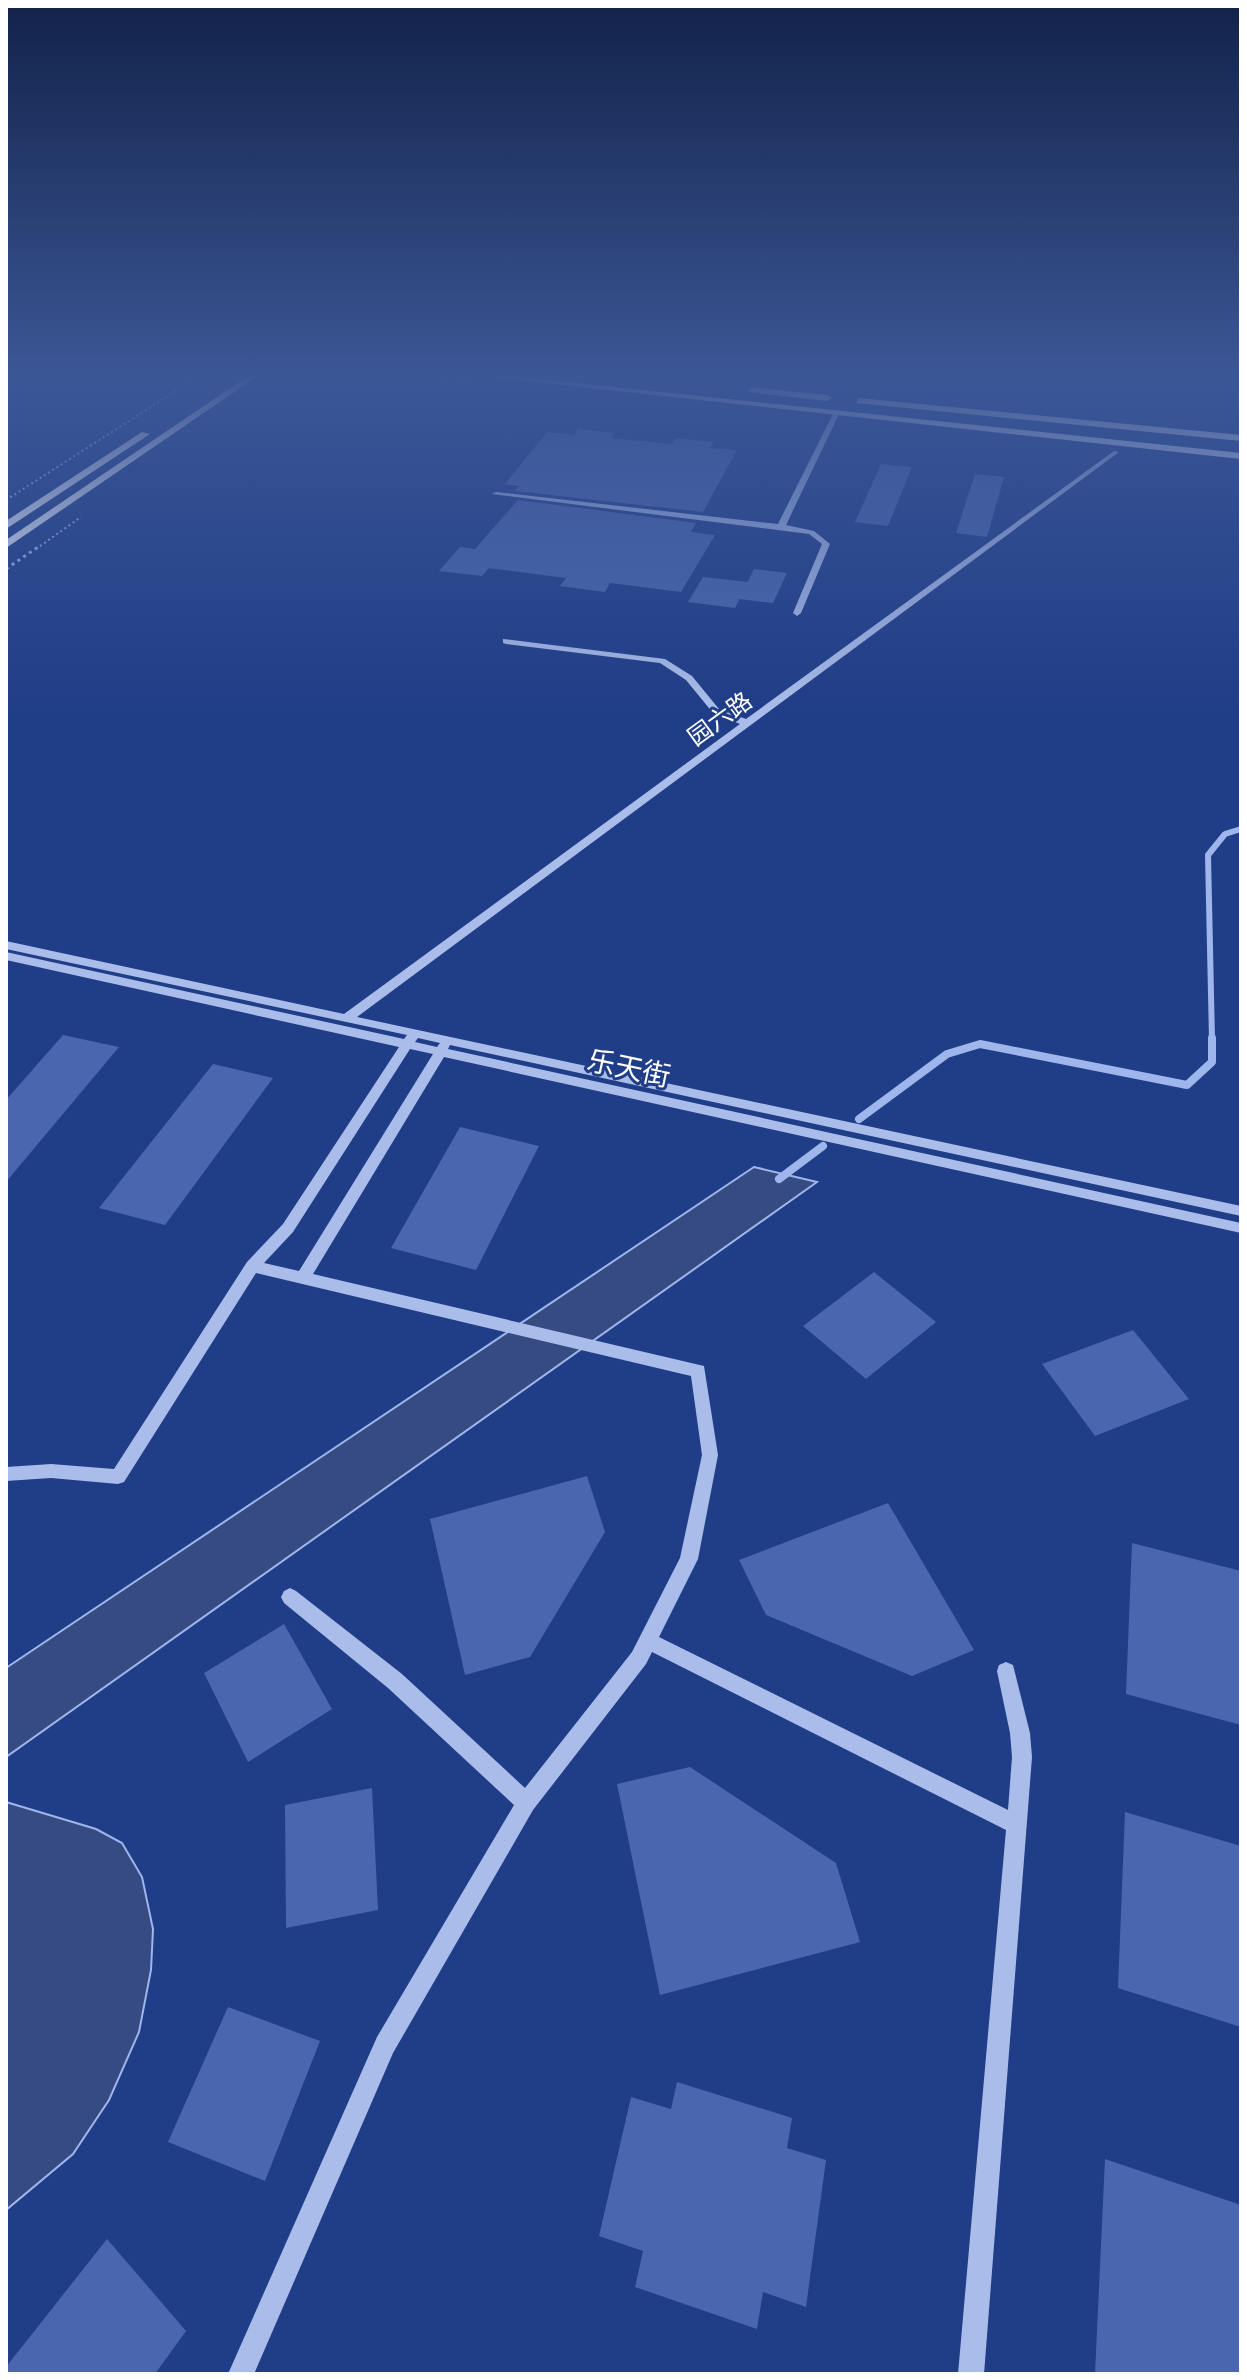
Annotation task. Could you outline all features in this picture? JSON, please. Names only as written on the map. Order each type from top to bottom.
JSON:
[{"type":"main road","points":[[6,526],[65,487]]},
{"type":"main road","points":[[6,545],[91,487]]},
{"type":"street","points":[[781,527],[800,487]]},
{"type":"street","name":"园六路","points":[[347,1018],[1068,487]]},
{"type":"street","points":[[496,494],[781,527],[821,536],[826,544],[797,613]]},
{"type":"street","points":[[506,641],[662,661],[689,678],[716,711],[747,723]]},
{"type":"street","name":"乐天街","points":[[6,945],[347,1018],[411,1038]]},
{"type":"street","name":"乐天街","points":[[6,956],[411,1038],[1241,1228]]},
{"type":"street","points":[[6,1474],[51,1471],[118,1477],[252,1266],[288,1228],[411,1038]]},
{"type":"street","points":[[303,1278],[444,1046]]},
{"type":"street","name":"乐天街","points":[[444,1046],[1241,1211]]},
{"type":"street","points":[[241,2374],[385,2045],[526,1803],[639,1658],[648,1641],[689,1559],[710,1455],[698,1371],[252,1266]]},
{"type":"street","points":[[290,1597],[395,1681],[526,1803]]},
{"type":"street","points":[[648,1641],[1017,1825]]},
{"type":"street","points":[[971,2374],[1022,1757],[1020,1733],[1006,1671]]},
{"type":"path","points":[[6,500],[26,487]]},
{"type":"water","points":[[754,1167],[817,1182],[6,1757],[6,1668]]},
{"type":"water","points":[[6,1802],[96,1829],[122,1843],[142,1877],[153,1929],[151,1970],[139,2032],[109,2100],[73,2154],[6,2210]]},
{"type":"building","points":[[518,487],[717,487],[703,512],[515,491]]},
{"type":"building","points":[[871,487],[904,487],[888,526],[855,522]]},
{"type":"building","points":[[971,487],[1001,487],[987,537],[956,533]]},
{"type":"building","points":[[518,500],[696,523],[691,532],[715,535],[681,592],[610,583],[605,592],[560,586],[566,578],[489,568],[482,576],[439,571],[460,547],[475,549]]},
{"type":"building","points":[[754,569],[787,573],[773,603],[739,599]]},
{"type":"building","points":[[703,577],[748,582],[735,608],[688,602]]},
{"type":"building","points":[[63,1035],[119,1047],[6,1182],[6,1100]]},
{"type":"building","points":[[213,1064],[273,1078],[165,1225],[99,1208]]},
{"type":"building","points":[[460,1127],[539,1146],[476,1270],[391,1248]]},
{"type":"building","points":[[874,1272],[936,1322],[866,1379],[803,1326]]},
{"type":"building","points":[[1133,1330],[1189,1399],[1095,1436],[1042,1364]]},
{"type":"building","points":[[587,1476],[605,1532],[530,1657],[465,1675],[430,1519]]},
{"type":"building","points":[[888,1503],[974,1650],[912,1676],[766,1615],[739,1560]]},
{"type":"building","points":[[1132,1543],[1241,1571],[1241,1725],[1126,1694]]},
{"type":"building","points":[[284,1624],[332,1709],[248,1762],[204,1673]]},
{"type":"building","points":[[690,1767],[836,1863],[860,1942],[660,1995],[617,1784]]},
{"type":"building","points":[[372,1788],[378,1910],[286,1928],[285,1805]]},
{"type":"building","points":[[1125,1812],[1241,1846],[1241,2027],[1118,1988]]},
{"type":"building","points":[[228,2007],[320,2041],[265,2181],[168,2142]]},
{"type":"building","points":[[677,2082],[792,2118],[787,2148],[826,2160],[806,2307],[763,2292],[757,2329],[635,2287],[643,2251],[599,2236],[631,2097],[671,2109]]},
{"type":"building","points":[[1105,2159],[1241,2205],[1241,2374],[1095,2374]]},
{"type":"building","points":[[107,2239],[186,2331],[155,2374],[6,2374],[6,2367]]},
{"type":"waterway","points":[[1212,1040],[1208,855],[1225,834],[1241,829]]},
{"type":"waterway","points":[[859,1119],[947,1054],[980,1044],[1187,1085],[1212,1062],[1212,1040]]},
{"type":"waterway","points":[[779,1179],[823,1146]]}]
